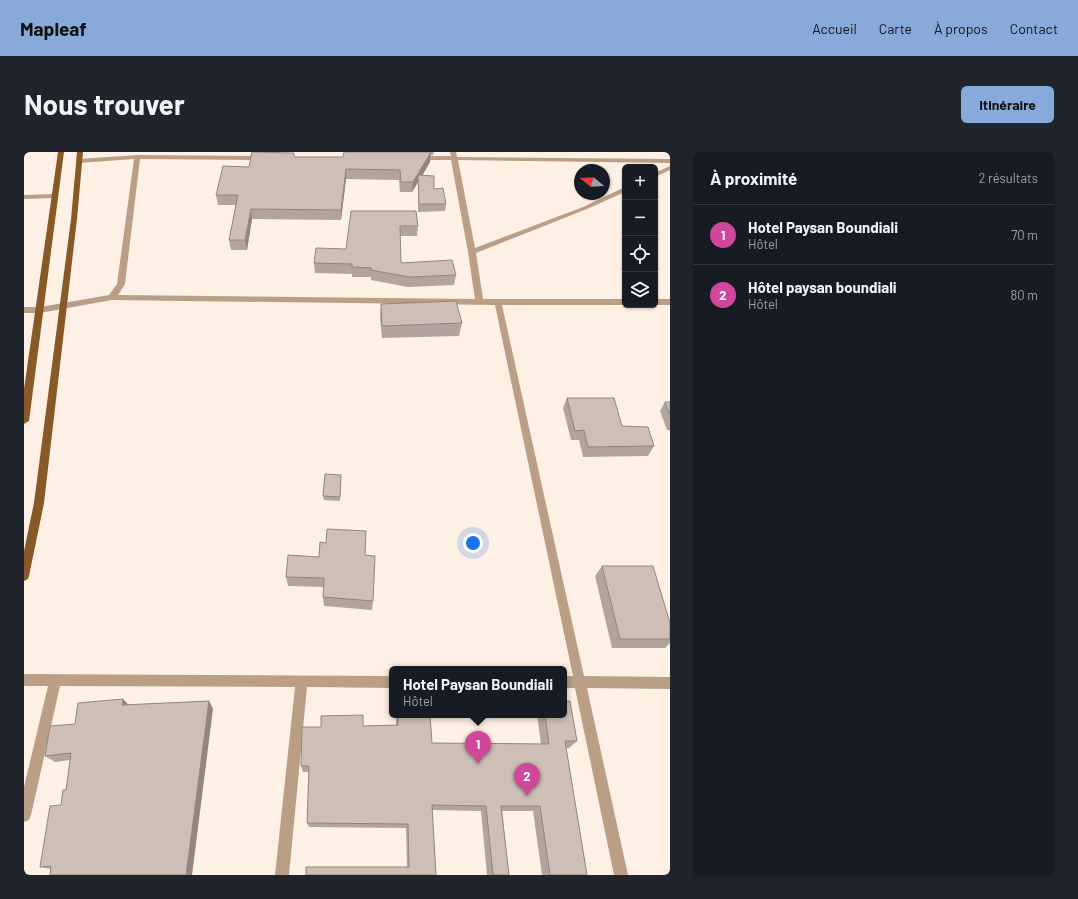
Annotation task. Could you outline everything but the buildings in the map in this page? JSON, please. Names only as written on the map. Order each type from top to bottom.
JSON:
[{"type":"main road","points":[[24,421],[61,152]]},
{"type":"main road","points":[[24,576],[39,503],[64,305],[80,152]]},
{"type":"street","points":[[453,155],[472,252],[479,302]]},
{"type":"street","points":[[414,158],[453,155],[670,162]]},
{"type":"street","points":[[112,297],[121,284],[137,157]]},
{"type":"street","points":[[80,161],[137,157],[271,158]]},
{"type":"street","points":[[658,174],[670,168]]},
{"type":"street","points":[[472,252],[585,208],[622,190]]},
{"type":"street","points":[[24,197],[55,196]]},
{"type":"street","points":[[24,310],[40,310],[112,297],[479,302],[622,302]]},
{"type":"street","points":[[498,302],[621,875]]},
{"type":"street","points":[[658,302],[670,302]]},
{"type":"street","points":[[24,680],[389,682]]},
{"type":"street","points":[[24,815],[55,680]]},
{"type":"street","points":[[282,875],[302,681]]},
{"type":"street","points":[[567,682],[670,683]]},
{"type":"place","name":"Hotel Paysan Boundiali","points":[[478,764]]},
{"type":"place","name":"Hôtel paysan boundiali","points":[[527,796]]}]
